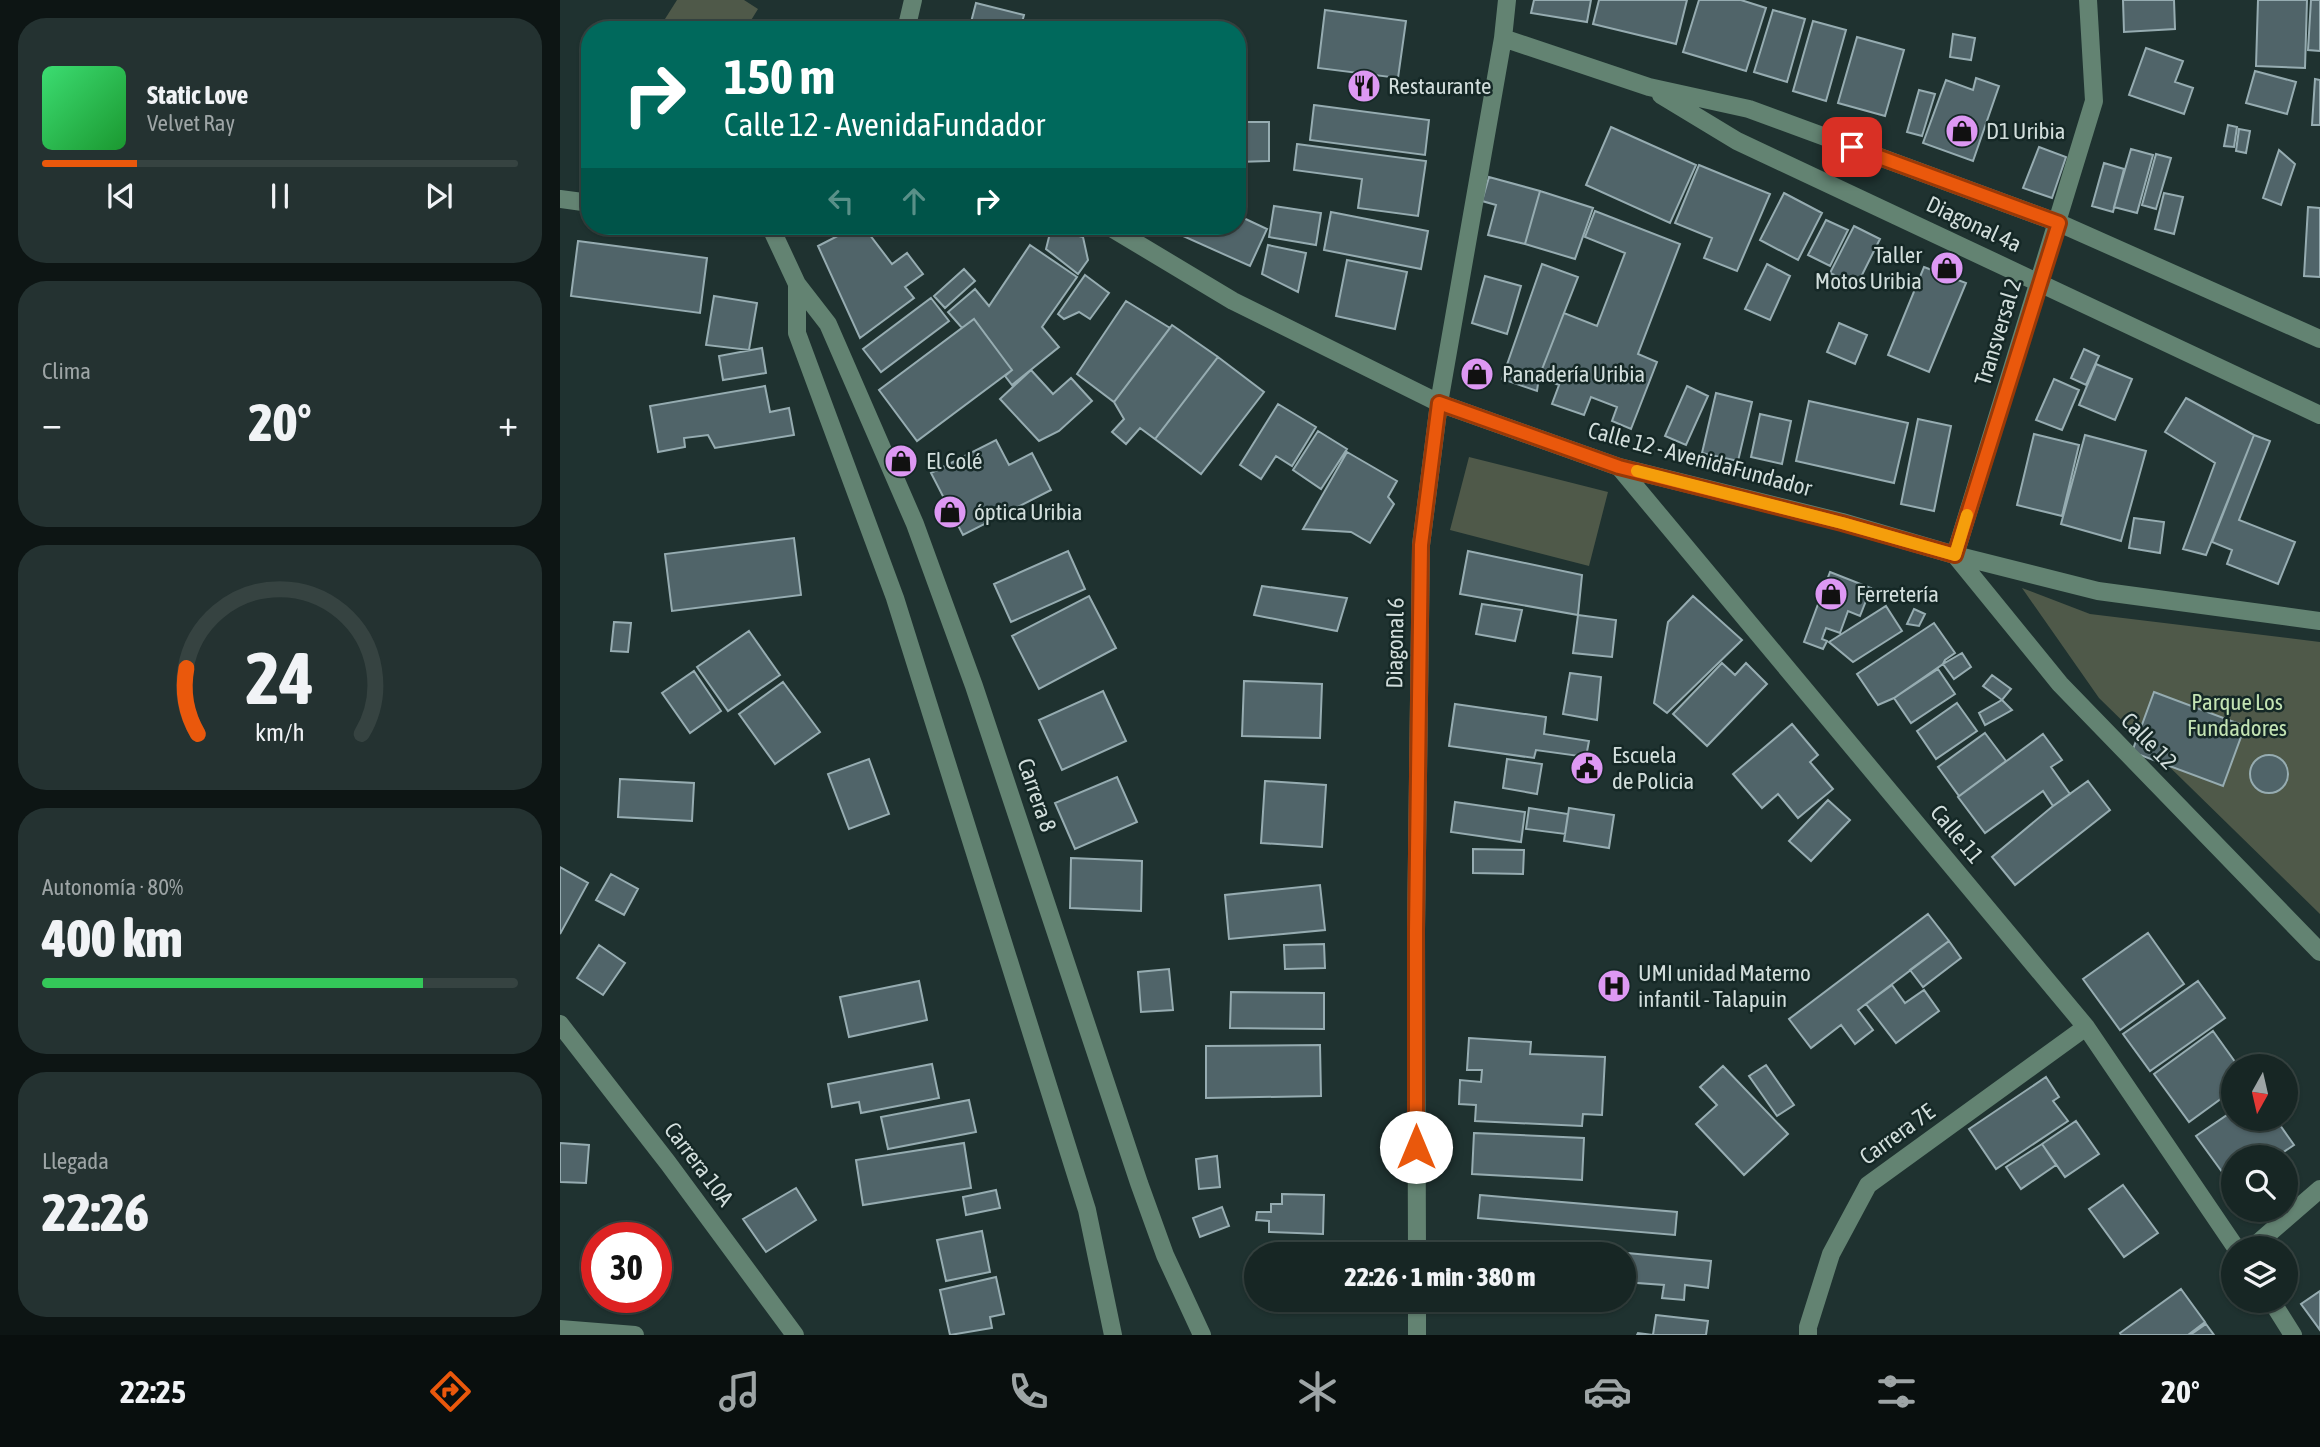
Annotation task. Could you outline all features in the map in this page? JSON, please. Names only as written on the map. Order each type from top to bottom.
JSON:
[{"type":"street","points":[[908,21],[914,0]]},
{"type":"street","name":"Diagonal 6","points":[[1417,1242],[1416,930],[1421,545],[1439,403],[1503,38],[1507,0]]},
{"type":"street","name":"Transversal 2","points":[[1955,555],[2059,223],[2094,101],[2088,0]]},
{"type":"street","name":"Diagonal 4a","points":[[1503,38],[1649,87],[1749,109],[2059,223],[2320,339]]},
{"type":"street","name":"Diagonal 4a","points":[[1649,87],[1737,141],[2320,415]]},
{"type":"street","points":[[560,199],[581,202]]},
{"type":"street","name":"Carrera 8","points":[[774,235],[797,284],[828,324],[915,524],[974,686],[1143,1195],[1165,1255],[1202,1335]]},
{"type":"street","name":"Calle 12 - AvenidaFundador","points":[[1123,235],[1233,301],[1439,403],[1619,467],[2098,591],[2320,621]]},
{"type":"street","name":"Carrera 8","points":[[797,284],[797,333],[895,598],[1087,1210],[1113,1335]]},
{"type":"street","name":"Calle 11","points":[[1619,467],[2086,1027],[2228,1236]]},
{"type":"street","name":"Calle 12","points":[[1955,555],[2060,684],[2320,952]]},
{"type":"street","name":"Carrera 10A","points":[[560,1024],[668,1163],[795,1335]]},
{"type":"street","name":"Carrera 7E","points":[[1808,1335],[1808,1327],[1831,1254],[1868,1185],[2086,1027]]},
{"type":"street","points":[[2266,1236],[2320,1189]]},
{"type":"street","points":[[1417,1312],[1417,1335]]},
{"type":"street","points":[[2279,1313],[2294,1335]]},
{"type":"street","points":[[560,1329],[635,1335]]},
{"type":"green space","points":[[677,0],[744,0],[758,9],[751,21],[664,21]]},
{"type":"green space","points":[[1469,457],[1608,492],[1589,566],[1450,530]]},
{"type":"green space","name":"Parque Los Fundadores","points":[[2022,588],[2090,614],[2320,642],[2320,914],[2099,698]]},
{"type":"building","points":[[1534,0],[1591,0],[1587,22],[1531,13]]},
{"type":"building","points":[[1599,0],[1687,0],[1676,44],[1593,24]]},
{"type":"building","points":[[1699,0],[1741,0],[1766,8],[1746,71],[1683,52]]},
{"type":"building","points":[[2123,0],[2174,0],[2175,29],[2124,32]]},
{"type":"building","points":[[2258,0],[2307,0],[2305,68],[2256,66]]},
{"type":"building","points":[[2311,0],[2320,0],[2320,51],[2308,50]]},
{"type":"building","points":[[976,3],[1024,15],[1022,21],[971,21]]},
{"type":"building","points":[[1325,10],[1406,21],[1398,78],[1318,68]]},
{"type":"building","points":[[1773,10],[1805,19],[1787,82],[1754,72]]},
{"type":"building","points":[[1813,21],[1846,30],[1826,101],[1793,91]]},
{"type":"building","points":[[1953,34],[1975,38],[1971,60],[1950,57]]},
{"type":"building","points":[[1857,37],[1904,50],[1885,116],[1838,103]]},
{"type":"building","points":[[2146,48],[2183,61],[2175,82],[2193,88],[2184,114],[2129,95]]},
{"type":"building","points":[[2255,71],[2296,82],[2287,114],[2246,103]]},
{"type":"building","points":[[1976,78],[1999,86],[1973,161],[1923,143],[1946,80],[1973,90]]},
{"type":"building","points":[[2315,79],[2320,80],[2320,125],[2312,125]]},
{"type":"building","points":[[1919,90],[1935,94],[1922,136],[1907,132]]},
{"type":"building","points":[[1314,105],[1429,120],[1425,155],[1310,140]]},
{"type":"building","points":[[1246,122],[1269,122],[1269,161],[1246,162]]},
{"type":"building","points":[[2228,125],[2237,127],[2234,147],[2224,146]]},
{"type":"building","points":[[1611,127],[1696,165],[1670,223],[1586,185]]},
{"type":"building","points":[[2239,129],[2250,131],[2246,153],[2236,151]]},
{"type":"building","points":[[1297,144],[1426,161],[1418,216],[1358,208],[1362,179],[1294,170]]},
{"type":"building","points":[[2039,147],[2066,157],[2052,198],[2023,188]]},
{"type":"building","points":[[2131,149],[2153,155],[2137,213],[2114,207]]},
{"type":"building","points":[[2279,150],[2295,164],[2281,205],[2263,198]]},
{"type":"building","points":[[2156,154],[2171,158],[2156,209],[2142,205]]},
{"type":"building","points":[[2104,163],[2124,169],[2113,212],[2092,206]]},
{"type":"building","points":[[1699,165],[1770,194],[1737,271],[1704,258],[1712,238],[1675,223]]},
{"type":"building","points":[[1489,177],[1540,191],[1525,244],[1488,235],[1496,205],[1482,201]]},
{"type":"building","points":[[1540,191],[1593,208],[1575,259],[1525,244]]},
{"type":"building","points":[[1784,193],[1822,213],[1798,260],[1760,240]]},
{"type":"building","points":[[2164,193],[2183,197],[2174,234],[2155,229]]},
{"type":"building","points":[[1274,206],[1321,213],[1316,245],[1269,237]]},
{"type":"building","points":[[2308,207],[2320,208],[2320,277],[2304,276]]},
{"type":"building","points":[[1595,211],[1680,244],[1638,354],[1657,362],[1631,429],[1612,421],[1617,407],[1591,397],[1584,415],[1552,404],[1559,385],[1539,377],[1564,313],[1597,326],[1625,253],[1585,237]]},
{"type":"building","points":[[1331,212],[1428,231],[1421,269],[1324,250]]},
{"type":"building","points":[[1246,219],[1267,229],[1250,266],[1183,236],[1246,235]]},
{"type":"building","points":[[1826,220],[1848,230],[1830,266],[1808,255]]},
{"type":"building","points":[[1854,226],[1880,239],[1857,285],[1830,273]]},
{"type":"building","points":[[839,235],[870,235],[892,264],[907,253],[923,274],[905,287],[914,298],[860,338],[818,246]]},
{"type":"building","points":[[1050,235],[1083,237],[1088,260],[1078,274],[1046,249]]},
{"type":"building","points":[[578,241],[707,258],[700,313],[571,296]]},
{"type":"building","points":[[1030,245],[1077,277],[1042,327],[1059,347],[1012,385],[1005,376],[1012,370],[974,319],[962,328],[948,312],[975,289],[989,306]]},
{"type":"building","points":[[1268,245],[1306,253],[1298,292],[1262,274]]},
{"type":"building","points":[[1347,260],[1407,272],[1395,329],[1336,316]]},
{"type":"building","points":[[1542,264],[1578,277],[1539,377],[1537,391],[1502,379]]},
{"type":"building","points":[[1767,264],[1790,276],[1770,320],[1745,309]]},
{"type":"building","points":[[1924,267],[1966,283],[1929,372],[1888,355]]},
{"type":"building","points":[[964,269],[975,281],[945,308],[934,296]]},
{"type":"building","points":[[1085,275],[1109,293],[1090,319],[1079,312],[1064,319],[1058,314]]},
{"type":"building","points":[[1485,276],[1521,286],[1507,334],[1472,323]]},
{"type":"building","points":[[714,296],[757,303],[749,350],[706,345]]},
{"type":"building","points":[[931,298],[949,321],[881,372],[863,349]]},
{"type":"building","points":[[1126,301],[1170,328],[1114,402],[1077,374]]},
{"type":"building","points":[[974,319],[1012,370],[917,441],[879,390]]},
{"type":"building","points":[[1839,323],[1867,335],[1855,364],[1827,352]]},
{"type":"building","points":[[1172,325],[1218,357],[1155,439],[1140,428],[1126,444],[1112,432],[1124,419],[1114,402]]},
{"type":"building","points":[[762,348],[766,373],[723,380],[719,356]]},
{"type":"building","points":[[2084,349],[2099,356],[2086,385],[2071,378]]},
{"type":"building","points":[[1218,357],[1264,392],[1201,474],[1155,439]]},
{"type":"building","points":[[2096,364],[2132,379],[2115,420],[2079,405]]},
{"type":"building","points":[[1031,370],[1053,394],[1071,378],[1092,401],[1059,431],[1039,441],[1000,399]]},
{"type":"building","points":[[2054,379],[2079,390],[2062,430],[2036,420]]},
{"type":"building","points":[[765,386],[770,412],[789,408],[794,435],[715,448],[708,435],[684,438],[685,447],[658,452],[650,406]]},
{"type":"building","points":[[1687,386],[1708,396],[1686,445],[1665,436]]},
{"type":"building","points":[[1716,393],[1752,402],[1738,461],[1702,453]]},
{"type":"building","points":[[2186,398],[2254,435],[2206,555],[2183,549],[2215,463],[2165,432]]},
{"type":"building","points":[[1809,401],[1908,423],[1894,483],[1796,461]]},
{"type":"building","points":[[1278,404],[1316,427],[1292,466],[1276,456],[1261,479],[1240,465]]},
{"type":"building","points":[[1760,414],[1791,421],[1782,464],[1751,457]]},
{"type":"building","points":[[1918,419],[1951,426],[1934,511],[1901,504]]},
{"type":"building","points":[[1318,431],[1347,449],[1321,489],[1293,470]]},
{"type":"building","points":[[2034,434],[2079,445],[2062,516],[2017,505]]},
{"type":"building","points":[[2085,435],[2146,451],[2121,541],[2061,524]]},
{"type":"building","points":[[2254,435],[2270,441],[2239,520],[2295,542],[2278,584],[2227,564],[2232,550],[2212,542]]},
{"type":"building","points":[[996,440],[1009,465],[1032,453],[1051,490],[963,535],[931,473]]},
{"type":"building","points":[[1347,452],[1397,481],[1388,497],[1394,504],[1370,543],[1351,532],[1303,529]]},
{"type":"building","points":[[2134,518],[2164,522],[2160,553],[2129,548]]},
{"type":"building","points":[[794,538],[801,595],[672,611],[665,554]]},
{"type":"building","points":[[1068,551],[1085,589],[1011,622],[994,584]]},
{"type":"building","points":[[1468,551],[1582,575],[1578,615],[1460,594]]},
{"type":"building","points":[[1830,572],[1871,588],[1860,616],[1848,611],[1840,633],[1826,628],[1822,639],[1827,641],[1823,649],[1804,642]]},
{"type":"building","points":[[1262,586],[1347,598],[1337,631],[1254,615]]},
{"type":"building","points":[[1089,596],[1116,648],[1039,689],[1012,636]]},
{"type":"building","points":[[1693,596],[1742,640],[1667,713],[1654,703],[1668,622]]},
{"type":"building","points":[[1482,604],[1522,610],[1515,641],[1476,634]]},
{"type":"building","points":[[1886,606],[1902,631],[1853,662],[1829,642]]},
{"type":"building","points":[[1914,609],[1925,614],[1919,626],[1907,624]]},
{"type":"building","points":[[1578,615],[1616,620],[1612,657],[1573,653]]},
{"type":"building","points":[[614,622],[631,623],[628,652],[611,651]]},
{"type":"building","points":[[1934,623],[1955,653],[1894,698],[1878,705],[1857,674]]},
{"type":"building","points":[[749,631],[780,675],[728,711],[697,667]]},
{"type":"building","points":[[1962,653],[1971,667],[1954,679],[1943,664]]},
{"type":"building","points":[[1722,663],[1735,675],[1746,663],[1767,684],[1707,746],[1673,714]]},
{"type":"building","points":[[1938,669],[1955,694],[1911,723],[1894,698]]},
{"type":"building","points":[[694,671],[721,711],[690,733],[662,693]]},
{"type":"building","points":[[1570,673],[1601,677],[1597,720],[1563,714]]},
{"type":"building","points":[[1992,675],[2011,689],[2002,700],[1983,686]]},
{"type":"building","points":[[1244,681],[1322,684],[1320,738],[1242,736]]},
{"type":"building","points":[[783,682],[820,732],[775,764],[739,714]]},
{"type":"building","points":[[1103,691],[1126,741],[1062,770],[1039,720]]},
{"type":"building","points":[[2154,692],[2245,726],[2223,786],[2132,752]]},
{"type":"building","points":[[2002,700],[2012,710],[1985,725],[1979,713]]},
{"type":"building","points":[[1957,703],[1977,731],[1936,759],[1917,731]]},
{"type":"building","points":[[1455,704],[1546,717],[1544,734],[1589,741],[1586,757],[1536,750],[1534,758],[1449,746]]},
{"type":"building","points":[[1792,724],[1818,755],[1810,762],[1833,789],[1798,818],[1778,794],[1762,808],[1733,774]]},
{"type":"building","points":[[1985,733],[2006,761],[1959,796],[1938,767]]},
{"type":"building","points":[[2043,734],[2062,760],[2051,767],[2070,794],[2053,806],[2043,791],[1985,833],[1958,797]]},
{"type":"building","points":[[2269,755],[2282,761],[2288,774],[2282,787],[2269,793],[2256,787],[2250,774],[2256,761]]},
{"type":"building","points":[[869,759],[889,814],[849,829],[828,774]]},
{"type":"building","points":[[1507,759],[1542,764],[1537,794],[1503,788]]},
{"type":"building","points":[[1117,777],[1137,822],[1075,849],[1055,803]]},
{"type":"building","points":[[620,779],[694,783],[692,821],[618,817]]},
{"type":"building","points":[[1265,781],[1326,785],[1322,847],[1261,843]]},
{"type":"building","points":[[2088,781],[2110,810],[2015,885],[1992,857],[2053,806]]},
{"type":"building","points":[[1828,800],[1850,820],[1811,861],[1789,841]]},
{"type":"building","points":[[1455,802],[1525,812],[1521,842],[1451,832]]},
{"type":"building","points":[[1529,808],[1568,814],[1565,834],[1526,829]]},
{"type":"building","points":[[1569,808],[1614,815],[1609,848],[1564,841]]},
{"type":"building","points":[[1473,849],[1524,850],[1523,874],[1473,873]]},
{"type":"building","points":[[1071,858],[1142,861],[1141,911],[1070,908]]},
{"type":"building","points":[[560,867],[588,883],[560,934]]},
{"type":"building","points":[[611,874],[638,889],[624,915],[596,900]]},
{"type":"building","points":[[1320,885],[1325,930],[1229,939],[1225,895]]},
{"type":"building","points":[[1928,914],[1949,941],[1858,1010],[1873,1030],[1855,1044],[1841,1025],[1811,1048],[1789,1019]]},
{"type":"building","points":[[2148,933],[2184,984],[2120,1030],[2083,979]]},
{"type":"building","points":[[1949,941],[1961,958],[1923,987],[1910,970]]},
{"type":"building","points":[[1324,944],[1325,968],[1285,969],[1284,945]]},
{"type":"building","points":[[599,945],[625,963],[603,995],[577,978]]},
{"type":"building","points":[[1169,969],[1173,1010],[1141,1012],[1138,972]]},
{"type":"building","points":[[919,981],[927,1020],[849,1037],[840,997]]},
{"type":"building","points":[[2198,981],[2225,1018],[2150,1071],[2123,1034]]},
{"type":"building","points":[[1892,985],[1905,1003],[1924,990],[1939,1011],[1896,1043],[1866,1004]]},
{"type":"building","points":[[1231,992],[1324,993],[1324,1029],[1230,1028]]},
{"type":"building","points":[[2213,1031],[2229,1054],[2221,1054],[2221,1099],[2189,1122],[2154,1074]]},
{"type":"building","points":[[1469,1038],[1531,1042],[1530,1054],[1605,1057],[1602,1115],[1583,1114],[1582,1126],[1475,1121],[1476,1105],[1459,1104],[1460,1080],[1481,1082],[1482,1070],[1467,1070]]},
{"type":"building","points":[[1320,1045],[1321,1096],[1206,1098],[1206,1046]]},
{"type":"building","points":[[932,1064],[939,1098],[861,1113],[859,1102],[832,1107],[828,1084]]},
{"type":"building","points":[[1766,1065],[1794,1105],[1777,1116],[1749,1076]]},
{"type":"building","points":[[1723,1066],[1788,1134],[1744,1175],[1696,1124],[1717,1105],[1700,1087]]},
{"type":"building","points":[[2046,1077],[2059,1097],[2053,1101],[2068,1121],[1996,1169],[1969,1129]]},
{"type":"building","points":[[969,1100],[976,1132],[888,1149],[881,1117]]},
{"type":"building","points":[[2221,1119],[2221,1131],[2284,1131],[2294,1145],[2221,1145],[2221,1170],[2196,1136]]},
{"type":"building","points":[[2076,1121],[2099,1154],[2065,1177],[2042,1144]]},
{"type":"building","points":[[1474,1133],[1584,1138],[1582,1180],[1472,1174]]},
{"type":"building","points":[[560,1143],[589,1145],[586,1183],[560,1182]]},
{"type":"building","points":[[964,1143],[971,1188],[863,1205],[856,1160]]},
{"type":"building","points":[[2042,1144],[2056,1165],[2021,1189],[2006,1167]]},
{"type":"building","points":[[1217,1156],[1220,1187],[1199,1189],[1196,1159]]},
{"type":"building","points":[[2123,1185],[2158,1233],[2124,1257],[2089,1209]]},
{"type":"building","points":[[796,1188],[816,1220],[766,1252],[743,1219]]},
{"type":"building","points":[[996,1190],[1000,1208],[966,1215],[963,1197]]},
{"type":"building","points":[[1282,1194],[1324,1195],[1323,1234],[1269,1232],[1269,1221],[1256,1220],[1257,1212],[1271,1212],[1271,1204],[1282,1204]]},
{"type":"building","points":[[1480,1195],[1677,1212],[1675,1235],[1478,1218]]},
{"type":"building","points":[[1222,1207],[1229,1226],[1200,1237],[1193,1218]]},
{"type":"building","points":[[982,1231],[990,1272],[946,1281],[937,1240]]},
{"type":"building","points":[[1636,1254],[1711,1261],[1708,1288],[1685,1285],[1684,1300],[1662,1298],[1664,1285],[1636,1283]]},
{"type":"building","points":[[996,1277],[1004,1314],[990,1317],[992,1328],[950,1335],[940,1290]]},
{"type":"building","points":[[2181,1289],[2205,1322],[2188,1335],[2121,1335],[2120,1333]]},
{"type":"building","points":[[2320,1291],[2320,1330],[2301,1304]]},
{"type":"building","points":[[1656,1315],[1708,1321],[1706,1335],[1653,1335]]},
{"type":"building","points":[[2206,1324],[2214,1335],[2190,1335]]},
{"type":"slow traffic","points":[[1637,471],[1955,555],[1967,515]]},
{"type":"place","name":"Restaurante","points":[[1364,86]]},
{"type":"place","name":"D1 Uribia","points":[[1962,131]]},
{"type":"place","name":"Taller Motos Uribia","points":[[1947,268]]},
{"type":"place","name":"Panadería Uribia","points":[[1477,374]]},
{"type":"place","name":"El Colé","points":[[901,461]]},
{"type":"place","name":"óptica Uribia","points":[[950,512]]},
{"type":"place","name":"Ferretería","points":[[1831,594]]},
{"type":"place","name":"Escuela de Policia","points":[[1587,768]]},
{"type":"place","name":"UMI unidad Materno infantil - Talapuin","points":[[1614,986]]},
{"type":"route","points":[[1416,1147],[1421,545],[1439,403],[1619,467],[1842,523],[1955,555],[2059,223],[1852,147]]}]
